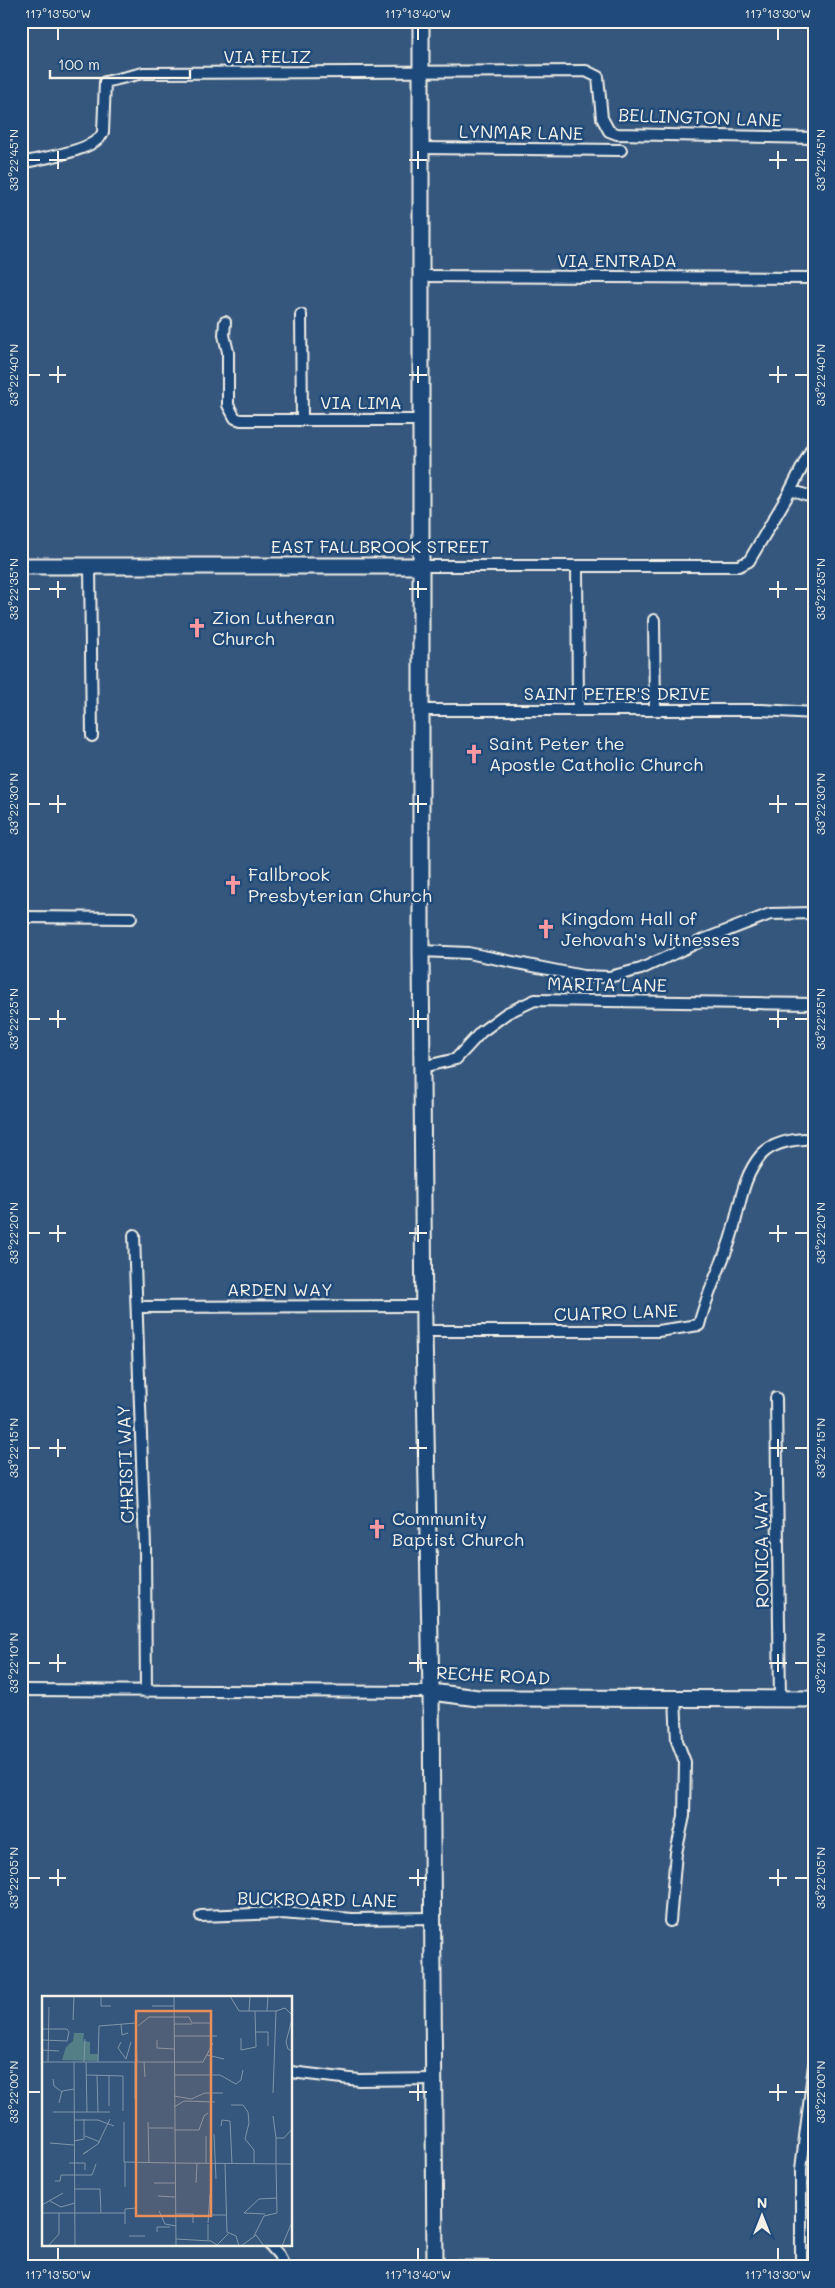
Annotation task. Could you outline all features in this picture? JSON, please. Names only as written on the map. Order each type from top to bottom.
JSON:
[{"type":"main road","points":[[421,21],[421,951],[424,1331],[431,1692],[435,2266]]},
{"type":"main road","name":"EAST FALLBROOK STREET","points":[[21,566],[421,566]]},
{"type":"main road","name":"RECHE ROAD","points":[[431,1692],[478,1698],[814,1699]]},
{"type":"street","name":"BELLINGTON LANE","points":[[421,72],[586,71],[598,77],[602,118],[609,131],[617,134],[814,138]]},
{"type":"street","name":"VIA FELIZ","points":[[21,163],[92,145],[102,138],[106,82],[143,74],[421,72]]},
{"type":"street","name":"LYNMAR LANE","points":[[421,148],[620,150]]},
{"type":"street","name":"VIA ENTRADA","points":[[420,276],[814,278]]},
{"type":"street","name":"VIA LIMA","points":[[301,315],[302,420]]},
{"type":"street","name":"VIA LIMA","points":[[225,322],[224,335],[228,352],[228,405],[231,414],[241,420],[420,420]]},
{"type":"street","points":[[814,444],[791,490],[814,498]]},
{"type":"street","name":"EAST FALLBROOK STREET","points":[[421,566],[739,566],[749,561],[791,490]]},
{"type":"street","points":[[90,566],[92,736]]},
{"type":"street","points":[[577,566],[578,710]]},
{"type":"street","points":[[654,620],[654,710]]},
{"type":"street","name":"SAINT PETER'S DRIVE","points":[[421,710],[762,710],[814,713]]},
{"type":"street","points":[[421,951],[468,953],[583,976],[609,977],[641,969],[703,940],[770,914],[814,913]]},
{"type":"street","points":[[21,917],[131,918]]},
{"type":"street","name":"MARITA LANE","points":[[422,1067],[456,1059],[481,1032],[507,1013],[534,1000],[814,1004]]},
{"type":"street","name":"CUATRO LANE","points":[[424,1331],[658,1331],[699,1325],[705,1302],[728,1246],[745,1181],[750,1171],[764,1152],[787,1141],[804,1139]]},
{"type":"street","name":"CHRISTI WAY","points":[[134,1235],[145,1547],[146,1692]]},
{"type":"street","name":"ARDEN WAY","points":[[137,1307],[424,1306]]},
{"type":"street","name":"RONICA WAY","points":[[776,1398],[780,1699]]},
{"type":"street","name":"RECHE ROAD","points":[[21,1690],[431,1692]]},
{"type":"street","points":[[670,1921],[676,1854],[684,1816],[685,1762],[678,1741],[675,1698]]},
{"type":"street","name":"BUCKBOARD LANE","points":[[201,1916],[282,1913],[352,1919],[432,1918]]},
{"type":"street","points":[[801,2267],[801,2169],[814,2065]]},
{"type":"street","points":[[292,2072],[359,2080],[434,2079]]},
{"type":"street","points":[[271,2246],[279,2255],[284,2267]]},
{"type":"street","points":[[435,2266],[490,2267]]},
{"type":"place","name":"Zion Lutheran Church","points":[[197,628]]},
{"type":"place","name":"Saint Peter the Apostle Catholic Church","points":[[474,754]]},
{"type":"place","name":"Fallbrook Presbyterian Church","points":[[233,885]]},
{"type":"place","name":"Kingdom Hall of Jehovah's Witnesses","points":[[546,929]]},
{"type":"place","name":"Community Baptist Church","points":[[377,1529]]}]
